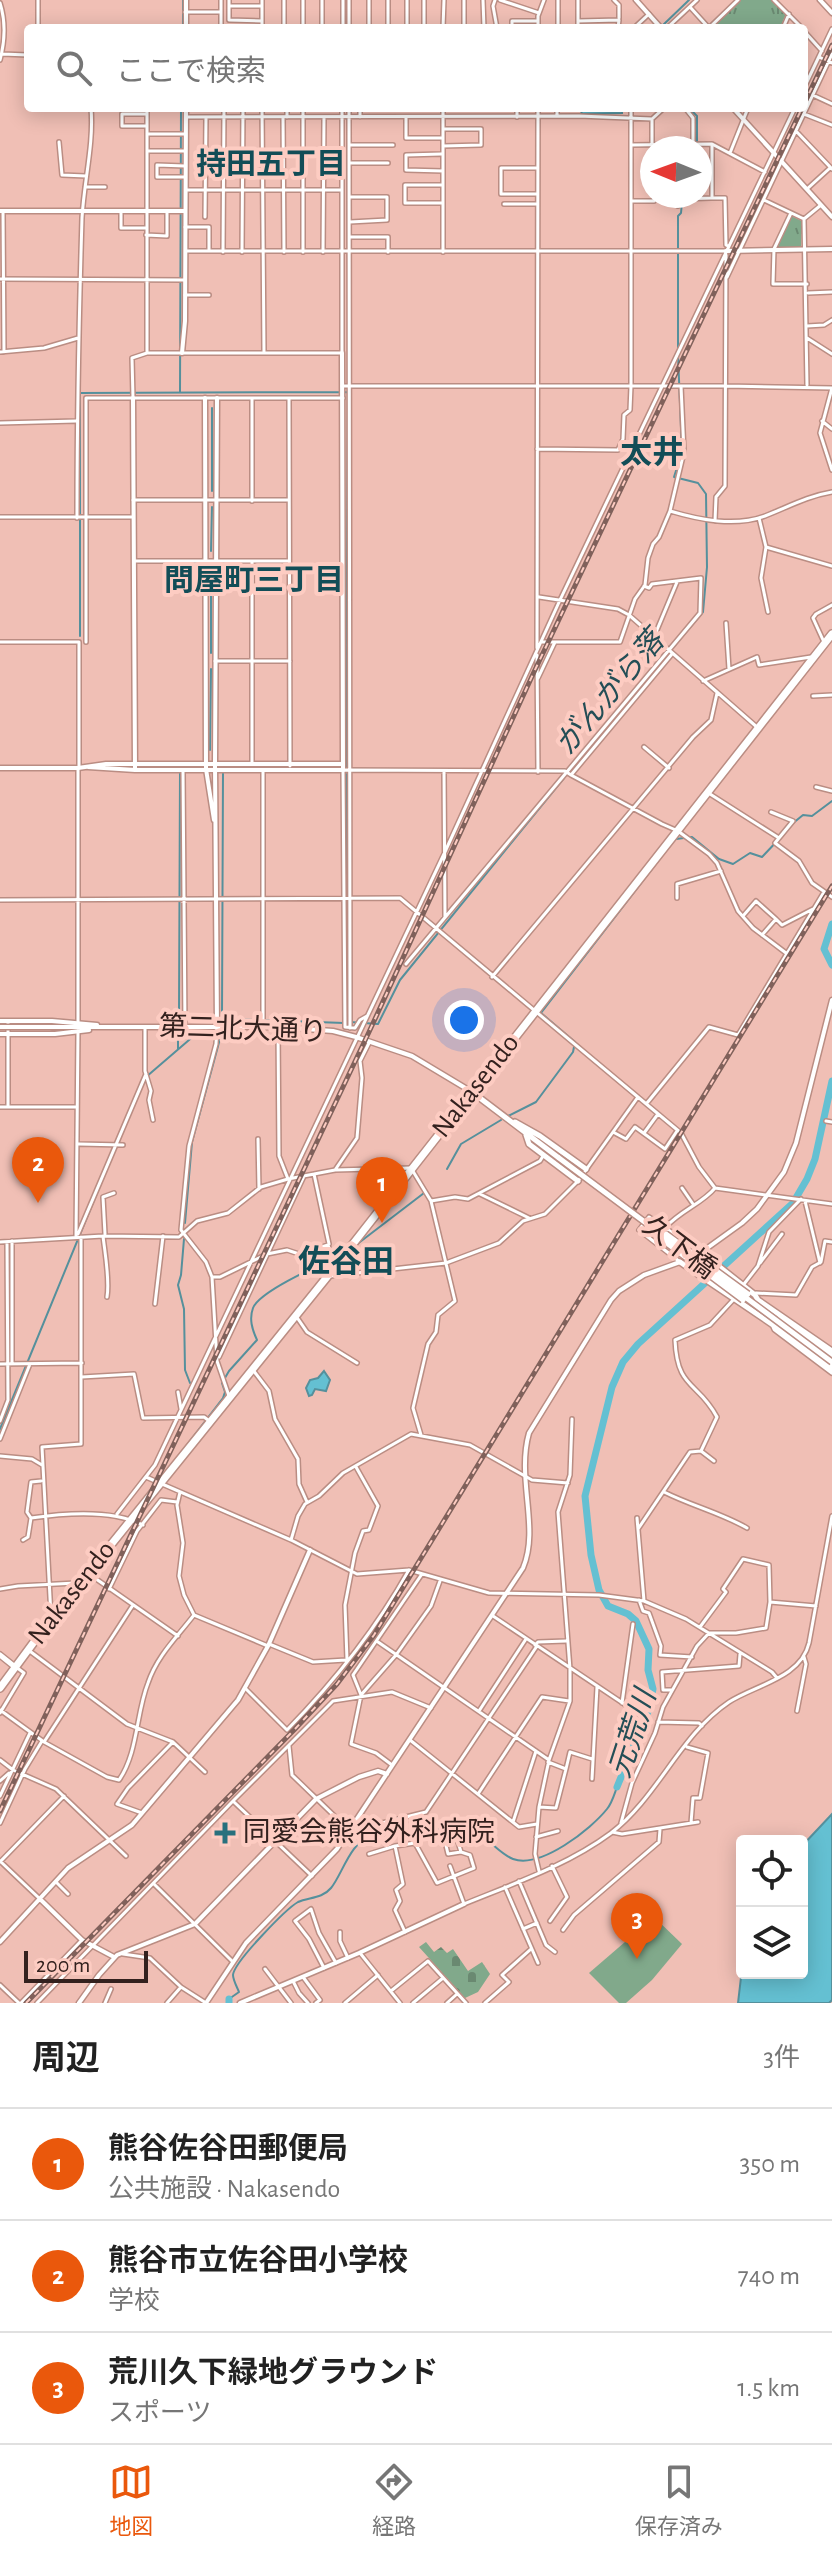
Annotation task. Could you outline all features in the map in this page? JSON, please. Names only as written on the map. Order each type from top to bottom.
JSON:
[{"type":"highway","name":"Nakasendo","points":[[0,1688],[208,1419],[230,1398],[296,1316],[832,634]]},
{"type":"main road","points":[[472,1092],[526,1134],[527,1142],[578,1181]]},
{"type":"main road","points":[[503,1116],[540,1136],[586,1169]]},
{"type":"main road","name":"久下橋","points":[[526,1134],[832,1364]]},
{"type":"main road","points":[[628,1209],[832,1351]]},
{"type":"main road","points":[[628,1209],[755,1312]]},
{"type":"main road","points":[[702,1253],[751,1294]]},
{"type":"main road","points":[[680,1262],[832,1364]]},
{"type":"main road","points":[[774,1311],[832,1364]]},
{"type":"main road","points":[[772,1321],[775,1329],[832,1364]]},
{"type":"main road","points":[[0,1655],[15,1667]]},
{"type":"street","points":[[38,0],[38,24]]},
{"type":"street","points":[[186,0],[186,24]]},
{"type":"street","points":[[221,0],[221,24]]},
{"type":"street","points":[[229,0],[229,20],[262,21],[262,0]]},
{"type":"street","points":[[284,0],[284,24]]},
{"type":"street","points":[[303,0],[303,24]]},
{"type":"street","points":[[322,0],[322,24]]},
{"type":"street","points":[[343,0],[343,24]]},
{"type":"street","points":[[349,0],[349,24]]},
{"type":"street","points":[[369,0],[369,24]]},
{"type":"street","points":[[388,0],[388,24]]},
{"type":"street","points":[[407,0],[407,24]]},
{"type":"street","points":[[424,0],[424,24]]},
{"type":"street","points":[[443,24],[444,0]]},
{"type":"street","points":[[464,0],[464,24]]},
{"type":"street","points":[[483,0],[484,24]]},
{"type":"street","points":[[496,24],[493,6],[497,0],[539,13]]},
{"type":"street","points":[[512,24],[512,21],[538,21],[544,0]]},
{"type":"street","points":[[558,0],[558,24]]},
{"type":"street","points":[[578,0],[578,21],[619,20]]},
{"type":"street","points":[[614,0],[619,5],[618,24]]},
{"type":"street","points":[[636,0],[657,24]]},
{"type":"street","points":[[671,24],[697,0]]},
{"type":"street","points":[[713,24],[738,0]]},
{"type":"street","points":[[774,0],[798,24]]},
{"type":"street","points":[[820,0],[832,13]]},
{"type":"street","points":[[0,3],[4,16],[0,60]]},
{"type":"street","points":[[229,6],[262,6]]},
{"type":"street","points":[[690,7],[705,24]]},
{"type":"street","points":[[185,12],[221,12]]},
{"type":"street","points":[[638,24],[649,14]]},
{"type":"street","points":[[785,24],[789,14]]},
{"type":"street","points":[[808,81],[832,29]]},
{"type":"street","points":[[808,35],[822,51]]},
{"type":"street","points":[[2,54],[24,55]]},
{"type":"street","points":[[808,106],[832,54]]},
{"type":"street","points":[[819,57],[830,62]]},
{"type":"street","points":[[808,92],[832,104]]},
{"type":"street","points":[[77,518],[80,279],[91,112]]},
{"type":"street","points":[[182,353],[186,112]]},
{"type":"street","points":[[223,252],[224,112]]},
{"type":"street","points":[[242,252],[243,112]]},
{"type":"street","points":[[262,112],[264,353]]},
{"type":"street","points":[[284,252],[286,112]]},
{"type":"street","points":[[303,112],[303,252]]},
{"type":"street","points":[[344,112],[349,145],[350,197],[342,353],[347,386],[343,398],[345,1027],[355,1028],[367,1016]]},
{"type":"street","points":[[348,112],[342,190],[347,252],[350,1028]]},
{"type":"street","points":[[360,112],[360,117]]},
{"type":"street","points":[[380,117],[381,112]]},
{"type":"street","points":[[443,112],[443,253]]},
{"type":"street","points":[[496,112],[496,117]]},
{"type":"street","points":[[517,112],[517,117]]},
{"type":"street","points":[[538,112],[539,642]]},
{"type":"street","points":[[537,449],[618,450],[623,439],[624,415],[630,410],[631,386],[631,112]]},
{"type":"street","points":[[186,117],[579,116],[652,119],[660,112]]},
{"type":"street","points":[[688,112],[693,118],[693,136]]},
{"type":"street","points":[[737,112],[832,217]]},
{"type":"street","points":[[730,154],[746,112]]},
{"type":"street","points":[[117,1514],[155,1465],[444,854],[539,642],[793,112]]},
{"type":"street","points":[[147,126],[122,126],[122,114],[147,114],[147,126],[147,151],[146,211],[147,353]]},
{"type":"street","points":[[725,281],[804,114],[832,125]]},
{"type":"street","points":[[205,217],[206,117]]},
{"type":"street","points":[[323,252],[324,117]]},
{"type":"street","points":[[406,117],[406,138],[443,138]]},
{"type":"street","points":[[652,119],[652,136]]},
{"type":"street","points":[[443,129],[481,129],[481,145],[443,146]]},
{"type":"street","points":[[796,130],[830,167]]},
{"type":"street","points":[[147,134],[185,134]]},
{"type":"street","points":[[59,142],[62,175],[86,176]]},
{"type":"street","points":[[712,144],[765,172]]},
{"type":"street","points":[[349,145],[393,145]]},
{"type":"street","points":[[631,145],[640,145]]},
{"type":"street","points":[[147,151],[185,151]]},
{"type":"street","points":[[443,154],[406,155],[406,170],[443,171]]},
{"type":"street","points":[[807,189],[830,167],[832,159]]},
{"type":"street","points":[[349,163],[388,163]]},
{"type":"street","points":[[185,166],[157,165],[157,177],[185,177]]},
{"type":"street","points":[[537,194],[501,194],[501,168],[538,168]]},
{"type":"street","points":[[443,185],[405,185],[405,203],[443,203]]},
{"type":"street","points":[[85,187],[105,187]]},
{"type":"street","points":[[186,190],[342,190]]},
{"type":"street","points":[[350,197],[387,197],[387,220],[350,222]]},
{"type":"street","points":[[712,198],[725,198],[727,249],[725,486],[716,497],[715,521]]},
{"type":"street","points":[[764,200],[804,219]]},
{"type":"street","points":[[631,201],[640,201]]},
{"type":"street","points":[[504,204],[537,204]]},
{"type":"street","points":[[804,219],[821,205]]},
{"type":"street","points":[[78,338],[44,348],[2,352],[2,211],[185,211]]},
{"type":"street","points":[[121,211],[121,228],[146,228]]},
{"type":"street","points":[[146,235],[167,236],[167,211]]},
{"type":"street","points":[[791,213],[774,252],[773,284],[807,284]]},
{"type":"street","points":[[804,219],[807,386]]},
{"type":"street","points":[[185,227],[209,227],[209,252]]},
{"type":"street","points":[[350,237],[388,237],[388,252]]},
{"type":"street","points":[[186,251],[443,253],[727,249],[774,252],[832,249]]},
{"type":"street","points":[[2,279],[185,280]]},
{"type":"street","points":[[807,293],[832,292]]},
{"type":"street","points":[[185,295],[209,295]]},
{"type":"street","points":[[807,326],[824,325],[832,320]]},
{"type":"street","points":[[807,338],[832,354]]},
{"type":"street","points":[[135,767],[132,358],[147,353],[342,353]]},
{"type":"street","points":[[347,386],[832,388],[822,421],[822,443],[832,470]]},
{"type":"street","points":[[539,642],[620,642],[635,599],[644,586],[648,558],[670,511],[684,452],[681,386]]},
{"type":"street","points":[[86,642],[86,398],[343,398]]},
{"type":"street","points":[[205,398],[206,766],[216,834]]},
{"type":"street","points":[[217,398],[215,767],[220,900],[217,1027],[216,1044],[189,1146],[183,1234],[206,1262],[212,1277],[217,1361],[230,1398]]},
{"type":"street","points":[[252,398],[252,501]]},
{"type":"street","points":[[289,398],[290,767]]},
{"type":"street","points":[[0,423],[77,421]]},
{"type":"street","points":[[822,421],[832,429]]},
{"type":"street","points":[[670,511],[701,520],[759,518],[811,496],[832,492]]},
{"type":"street","points":[[133,500],[289,500]]},
{"type":"street","points":[[0,517],[133,517]]},
{"type":"street","points":[[759,518],[766,547],[761,578],[768,612]]},
{"type":"street","points":[[766,547],[832,566]]},
{"type":"street","points":[[134,561],[289,561]]},
{"type":"street","points":[[252,561],[252,764]]},
{"type":"street","points":[[571,775],[701,610],[701,578],[652,584],[649,588],[644,586]]},
{"type":"street","points":[[654,637],[677,581]]},
{"type":"street","points":[[537,597],[618,609],[629,615],[758,728]]},
{"type":"street","points":[[824,644],[813,618],[832,605]]},
{"type":"street","points":[[726,623],[729,669]]},
{"type":"street","points":[[0,642],[79,642],[78,1023]]},
{"type":"street","points":[[537,679],[555,642]]},
{"type":"street","points":[[537,651],[538,772]]},
{"type":"street","points":[[406,964],[565,771],[670,653]]},
{"type":"street","points":[[703,681],[757,657],[759,665],[814,656]]},
{"type":"street","points":[[215,661],[290,661]]},
{"type":"street","points":[[492,977],[693,737],[711,720],[717,693]]},
{"type":"street","points":[[813,696],[832,695]]},
{"type":"street","points":[[644,747],[669,769]]},
{"type":"street","points":[[215,767],[252,764],[350,771],[565,771],[678,831],[709,854],[743,916],[786,953]]},
{"type":"street","points":[[0,768],[206,766],[263,770],[343,764]]},
{"type":"street","points":[[135,767],[183,769],[206,766]]},
{"type":"street","points":[[183,769],[181,900],[185,1027]]},
{"type":"street","points":[[263,770],[263,1027]]},
{"type":"street","points":[[444,771],[445,917]]},
{"type":"street","points":[[816,787],[832,791]]},
{"type":"street","points":[[708,792],[779,838]]},
{"type":"street","points":[[771,812],[793,821],[775,843],[799,861],[812,883],[832,897]]},
{"type":"street","points":[[677,898],[677,884],[721,871]]},
{"type":"street","points":[[647,1103],[709,1027],[738,1035],[824,892]]},
{"type":"street","points":[[0,900],[400,898],[678,1130],[715,1188],[832,1204]]},
{"type":"street","points":[[743,916],[756,901],[782,925],[813,909]]},
{"type":"street","points":[[762,935],[776,919]]},
{"type":"street","points":[[120,1953],[150,1958],[181,1987],[206,2003],[246,1943],[329,1860],[523,1568],[529,1554],[523,1475],[526,1441],[535,1420],[601,1312],[619,1291],[644,1275],[702,1253],[742,1223],[784,1172],[796,1143],[832,1000]]},
{"type":"street","points":[[0,1021],[139,1027]]},
{"type":"street","points":[[8,1021],[8,1107]]},
{"type":"street","name":"第二北大通り","points":[[0,1027],[317,1029],[370,1041],[425,1062],[472,1092]]},
{"type":"street","points":[[278,1027],[279,1156],[289,1178]]},
{"type":"street","points":[[0,1034],[111,1028]]},
{"type":"street","points":[[145,1028],[153,1120]]},
{"type":"street","points":[[51,1619],[42,1465],[44,1446],[81,1444],[78,1031]]},
{"type":"street","points":[[335,1170],[357,1138],[362,1078],[360,1061],[370,1041]]},
{"type":"street","points":[[79,1237],[147,1075]]},
{"type":"street","points":[[327,1277],[446,1263],[499,1243],[529,1218],[545,1214],[578,1181],[638,1097]]},
{"type":"street","points":[[0,1107],[77,1107]]},
{"type":"street","points":[[644,1133],[658,1113]]},
{"type":"street","points":[[826,1121],[832,1122]]},
{"type":"street","points":[[613,1132],[626,1139],[635,1127],[665,1149],[678,1130]]},
{"type":"street","points":[[258,1139],[259,1189]]},
{"type":"street","points":[[79,1144],[118,1144]]},
{"type":"street","points":[[431,1201],[455,1197],[468,1199],[540,1161],[544,1155]]},
{"type":"street","points":[[0,1242],[104,1236],[179,1237],[197,1221],[228,1213],[259,1189],[289,1178],[335,1170],[411,1168],[431,1201],[455,1301],[438,1315],[436,1332],[428,1344],[413,1408],[421,1435]]},
{"type":"street","points":[[314,1174],[334,1265]]},
{"type":"street","points":[[217,1361],[304,1176]]},
{"type":"street","points":[[682,1188],[693,1204]]},
{"type":"street","points":[[666,1227],[715,1188]]},
{"type":"street","points":[[107,1297],[109,1285],[106,1277],[103,1197],[114,1193]]},
{"type":"street","points":[[480,1194],[529,1218]]},
{"type":"street","points":[[803,1199],[820,1263]]},
{"type":"street","points":[[758,1266],[769,1232],[803,1199]]},
{"type":"street","points":[[680,1262],[639,1230],[649,1217],[702,1253]]},
{"type":"street","points":[[743,1285],[782,1234]]},
{"type":"street","points":[[155,1304],[163,1236]]},
{"type":"street","points":[[0,1439],[10,1405],[10,1241]]},
{"type":"street","points":[[820,1263],[825,1241],[832,1242]]},
{"type":"street","points":[[212,1277],[220,1277],[267,1254],[287,1250],[299,1254],[328,1245]]},
{"type":"street","points":[[751,1294],[796,1295],[812,1267],[820,1263]]},
{"type":"street","points":[[701,1451],[717,1417],[712,1407],[678,1370],[675,1340],[710,1325],[734,1299]]},
{"type":"street","points":[[296,1316],[307,1332],[357,1363]]},
{"type":"street","points":[[0,1364],[82,1363]]},
{"type":"street","points":[[0,1421],[30,1364]]},
{"type":"street","points":[[253,1370],[269,1391],[275,1419],[298,1459],[299,1484],[307,1502]]},
{"type":"street","points":[[82,1377],[134,1374],[143,1418],[208,1419]]},
{"type":"street","points":[[178,1392],[181,1409]]},
{"type":"street","points":[[540,1872],[535,1856],[539,1807],[548,1761],[570,1701],[558,1512],[569,1483],[572,1419]]},
{"type":"street","points":[[291,1540],[298,1516],[307,1502],[319,1496],[339,1475],[405,1436],[421,1435],[470,1445],[541,1482],[554,1480],[569,1483]]},
{"type":"street","points":[[638,1529],[690,1452],[701,1451],[714,1461]]},
{"type":"street","points":[[0,1456],[32,1459],[42,1465]]},
{"type":"street","points":[[348,1659],[345,1605],[355,1553],[363,1531],[369,1530],[378,1506],[356,1467]]},
{"type":"street","points":[[146,1477],[291,1540],[353,1573],[366,1575],[388,1570],[409,1570],[440,1581],[505,1595],[624,1596],[642,1600],[666,1609],[709,1633],[777,1678]]},
{"type":"street","points":[[23,1540],[28,1537],[31,1518],[27,1512],[31,1482],[43,1481]]},
{"type":"street","points":[[180,1492],[177,1502],[183,1543],[179,1576],[194,1615],[313,1662],[348,1659]]},
{"type":"street","points":[[664,1492],[722,1514],[747,1528]]},
{"type":"street","points":[[109,1589],[137,1531],[161,1500],[177,1502]]},
{"type":"street","points":[[31,1518],[117,1514],[143,1525]]},
{"type":"street","points":[[797,1711],[806,1664],[804,1657],[832,1516]]},
{"type":"street","points":[[637,1518],[643,1611],[649,1613],[661,1646],[660,1655],[692,1657]]},
{"type":"street","points":[[0,1942],[68,1868],[132,1825],[246,1689],[310,1550]]},
{"type":"street","points":[[699,1628],[726,1592],[723,1589],[743,1559],[769,1565],[770,1602],[766,1628],[709,1633]]},
{"type":"street","points":[[246,1689],[287,1730],[382,1615],[409,1570]]},
{"type":"street","points":[[88,1574],[178,1636]]},
{"type":"street","points":[[361,1695],[353,1675],[422,1574]]},
{"type":"street","points":[[393,1765],[376,1753],[351,1744],[361,1695],[396,1655],[431,1606],[440,1581]]},
{"type":"street","points":[[0,1589],[80,1583]]},
{"type":"street","points":[[770,1602],[816,1606]]},
{"type":"street","points":[[0,1823],[43,1741],[133,1605]]},
{"type":"street","points":[[15,1667],[24,1673],[0,1711],[43,1741],[107,1777],[119,1780],[129,1758],[147,1685],[158,1660],[194,1615]]},
{"type":"street","points":[[493,1616],[642,1716]]},
{"type":"street","points":[[622,1703],[633,1624]]},
{"type":"street","points":[[621,1823],[632,1783],[672,1690],[709,1633]]},
{"type":"street","points":[[479,1711],[526,1639]]},
{"type":"street","points":[[350,1831],[426,1812],[538,1642],[568,1641]]},
{"type":"street","points":[[378,1642],[548,1761],[566,1769]]},
{"type":"street","points":[[28,1650],[136,1728],[173,1742],[205,1772]]},
{"type":"street","points":[[672,1690],[663,1690],[662,1672],[739,1666],[740,1653]]},
{"type":"street","points":[[240,2003],[540,1872],[612,1832],[702,1726],[730,1701],[777,1678],[804,1657]]},
{"type":"street","points":[[592,1779],[597,1687]]},
{"type":"street","points":[[37,2003],[333,1701],[392,1692],[431,1708]]},
{"type":"street","points":[[478,1794],[542,1697],[570,1701]]},
{"type":"street","points":[[658,1722],[699,1723],[702,1726]]},
{"type":"street","points":[[0,1796],[30,1733]]},
{"type":"street","points":[[410,1740],[519,1827],[537,1824]]},
{"type":"street","points":[[142,1813],[117,1804],[128,1788],[173,1742]]},
{"type":"street","points":[[289,1746],[292,1775],[350,1831]]},
{"type":"street","points":[[685,1746],[708,1753],[700,1798],[693,1798],[691,1823]]},
{"type":"street","points":[[513,1822],[536,1751]]},
{"type":"street","points":[[539,1807],[556,1808],[570,1752],[594,1759]]},
{"type":"street","points":[[0,1760],[13,1770],[56,1789],[126,1856]]},
{"type":"street","points":[[0,1781],[13,1770]]},
{"type":"street","points":[[79,2003],[114,1957],[195,1924],[316,1799],[359,1777],[378,1771],[387,1774]]},
{"type":"street","points":[[64,1796],[0,1862],[82,1940],[114,1957]]},
{"type":"street","points":[[233,1801],[312,1876]]},
{"type":"street","points":[[612,1832],[622,1834],[698,1822]]},
{"type":"street","points":[[563,1930],[574,1915],[659,1842],[660,1829]]},
{"type":"street","points":[[536,1837],[558,1831]]},
{"type":"street","points":[[369,1854],[415,1843],[437,1883],[474,1868],[470,1855],[461,1852],[448,1854],[443,1833]]},
{"type":"street","points":[[458,1842],[461,1852]]},
{"type":"street","points":[[395,1846],[403,1884],[396,1890],[400,1901],[395,1910],[405,1932]]},
{"type":"street","points":[[450,1866],[464,1904]]},
{"type":"street","points":[[550,1921],[567,1897],[552,1866]]},
{"type":"street","points":[[519,1881],[546,1945],[555,1952]]},
{"type":"street","points":[[56,1882],[68,1894]]},
{"type":"street","points":[[154,1884],[233,1962]]},
{"type":"street","points":[[505,1887],[538,1963]]},
{"type":"street","points":[[324,1968],[309,1939],[295,1921],[311,1909],[319,1933],[336,1963]]},
{"type":"street","points":[[523,1929],[537,1923]]},
{"type":"street","points":[[340,1932],[340,1941],[348,1958]]},
{"type":"street","points":[[0,1985],[20,2003],[82,1940]]},
{"type":"street","points":[[485,2003],[509,1982],[502,1975],[531,1949]]},
{"type":"street","points":[[359,1953],[400,2003]]},
{"type":"street","points":[[391,1991],[428,1961],[466,2003]]},
{"type":"street","points":[[265,1969],[291,2003]]},
{"type":"street","points":[[345,2003],[378,1975]]},
{"type":"street","points":[[303,1977],[320,2000],[316,2003]]},
{"type":"street","points":[[413,2003],[443,1978]]},
{"type":"street","points":[[293,1981],[308,2003]]},
{"type":"street","points":[[167,2003],[181,1987]]},
{"type":"street","points":[[105,2003],[111,1989]]},
{"type":"street","points":[[447,2003],[457,1994]]},
{"type":"street","points":[[391,2003],[397,1998]]},
{"type":"green space","points":[[741,0],[773,0],[786,14],[782,24],[716,24]]},
{"type":"green space","points":[[791,216],[802,221],[801,249],[777,249]]},
{"type":"green space","points":[[654,1917],[682,1944],[652,1980],[626,2003],[619,2003],[589,1973]]},
{"type":"green space","points":[[426,1942],[434,1952],[441,1947],[447,1953],[453,1949],[468,1971],[482,1962],[490,1974],[478,1992],[465,1998],[419,1947]]},
{"type":"water","points":[[581,112],[622,112],[622,113]]},
{"type":"water","points":[[324,1371],[330,1380],[326,1391],[315,1389],[309,1396],[306,1388],[310,1380],[318,1378]]},
{"type":"water","points":[[832,1814],[832,2000],[829,2003],[738,2003],[741,1979],[808,1979],[808,1840]]},
{"type":"waterway","points":[[183,0],[183,24]]},
{"type":"waterway","points":[[347,0],[347,24]]},
{"type":"waterway","name":"がんがら落","points":[[664,24],[689,0]]},
{"type":"waterway","points":[[180,391],[181,112]]},
{"type":"waterway","points":[[347,112],[348,270]]},
{"type":"waterway","name":"がんがら落","points":[[693,112],[697,116],[697,136]]},
{"type":"waterway","name":"がんがら落","points":[[678,349],[678,216],[681,208]]},
{"type":"waterway","name":"がんがら落","points":[[632,696],[703,612],[707,567],[706,494],[698,483],[674,477],[682,452],[678,355]]},
{"type":"waterway","points":[[346,767],[348,380]]},
{"type":"waterway","points":[[80,636],[80,393],[348,392]]},
{"type":"waterway","points":[[212,408],[212,491]]},
{"type":"waterway","points":[[211,551],[212,507]]},
{"type":"waterway","points":[[211,565],[211,653]]},
{"type":"waterway","points":[[210,750],[211,669]]},
{"type":"waterway","points":[[222,1014],[223,771]]},
{"type":"waterway","points":[[179,1014],[180,772]]},
{"type":"waterway","points":[[346,774],[346,896]]},
{"type":"waterway","name":"がんがら落","points":[[350,1022],[378,1024],[400,980],[564,778]]},
{"type":"waterway","points":[[792,824],[803,815],[812,816],[832,801]]},
{"type":"waterway","points":[[676,839],[692,837],[719,859],[733,864],[750,853],[762,857],[780,838]]},
{"type":"waterway","points":[[508,1116],[536,1102],[573,1052],[575,1042],[541,1013],[662,856]]},
{"type":"waterway","points":[[346,903],[347,1023]]},
{"type":"waterway","name":"元荒川","points":[[832,924],[824,949],[832,965]]},
{"type":"waterway","name":"がんがら落","points":[[229,1019],[344,1023]]},
{"type":"waterway","points":[[178,1031],[178,1049]]},
{"type":"waterway","name":"がんがら落","points":[[146,1077],[196,1034]]},
{"type":"waterway","points":[[185,1223],[192,1142],[221,1035]]},
{"type":"waterway","name":"元荒川","points":[[617,1787],[649,1709],[653,1689],[648,1670],[649,1649],[636,1621],[608,1606],[599,1590],[591,1555],[585,1496],[612,1387],[623,1362],[638,1344],[793,1203],[815,1159],[832,1081]]},
{"type":"waterway","points":[[447,1169],[461,1144],[501,1120]]},
{"type":"waterway","name":"がんがら落","points":[[0,1429],[106,1171]]},
{"type":"waterway","points":[[356,1245],[424,1193]]},
{"type":"waterway","points":[[184,1239],[178,1285],[184,1309],[185,1370],[190,1383]]},
{"type":"waterway","points":[[183,1450],[223,1398],[222,1383],[229,1371],[257,1340],[251,1320],[257,1302],[288,1281],[331,1263]]},
{"type":"waterway","name":"元荒川","points":[[229,1999],[239,1992],[233,1975],[251,1948],[298,1902],[327,1892],[352,1851],[364,1840],[419,1831],[467,1830],[480,1835],[513,1859],[524,1861],[551,1853],[590,1827],[609,1807],[617,1787]]},
{"type":"railway","points":[[808,96],[832,45]]},
{"type":"railway","points":[[0,1811],[800,112]]},
{"type":"railway","points":[[26,2003],[294,1730],[337,1684],[374,1635],[832,886]]},
{"type":"place","name":"熊谷市立佐谷田小学校","points":[[38,1203]]},
{"type":"place","name":"熊谷佐谷田郵便局","points":[[382,1223]]},
{"type":"place","name":"同愛会熊谷外科病院","points":[[225,1833]]},
{"type":"place","name":"荒川久下緑地グラウンド","points":[[637,1959]]},
{"type":"district","name":"持田五丁目","points":[[271,165]]},
{"type":"district","name":"太井","points":[[652,453]]},
{"type":"district","name":"問屋町三丁目","points":[[254,581]]},
{"type":"district","name":"佐谷田","points":[[346,1262]]}]
